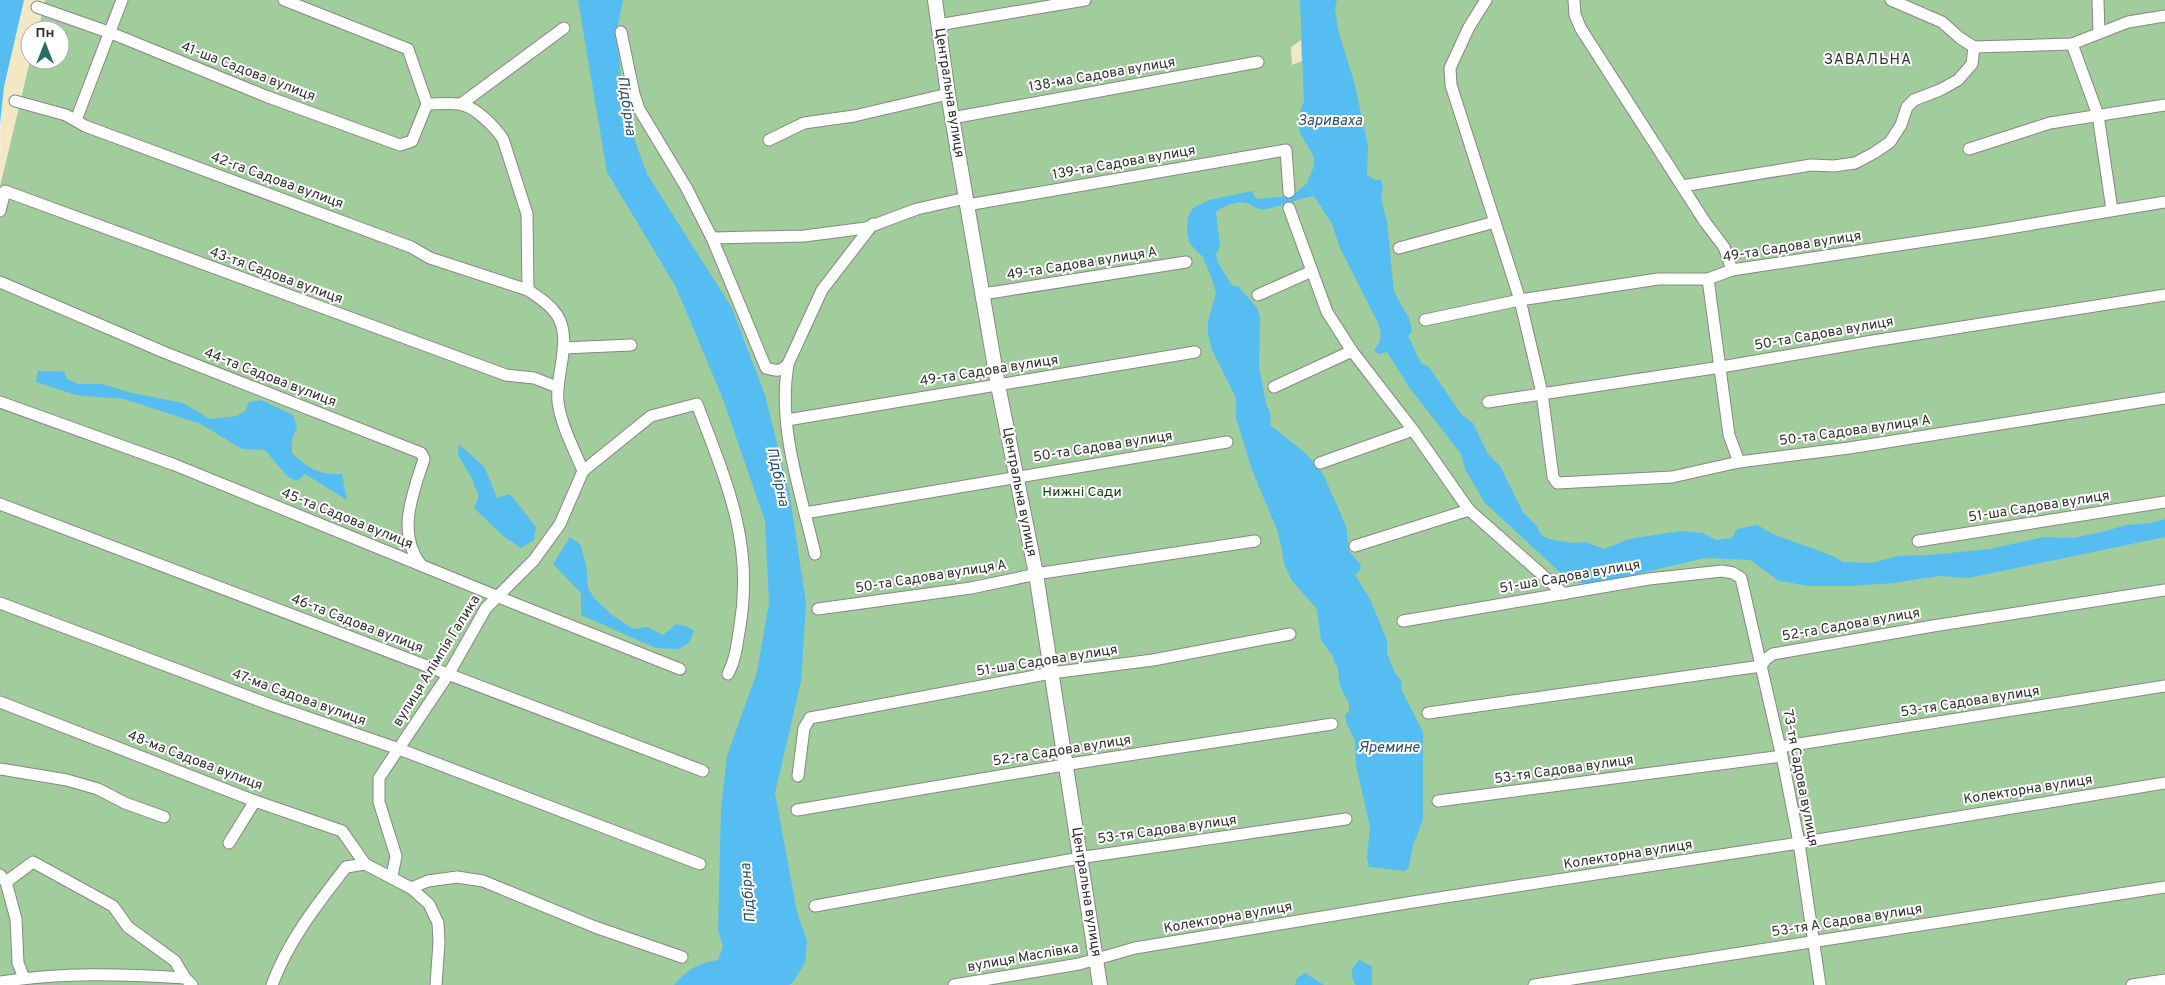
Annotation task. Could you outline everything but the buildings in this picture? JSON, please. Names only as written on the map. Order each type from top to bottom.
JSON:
[{"type":"street","points":[[76,120],[111,33],[122,0]]},
{"type":"street","points":[[284,0],[408,49],[426,104],[461,104],[474,111],[498,132],[527,214],[528,290],[546,303],[558,316],[563,348],[557,387],[558,404],[564,426],[583,471],[651,416],[697,404],[734,503],[744,552],[745,589],[742,616],[734,663],[728,674]]},
{"type":"street","name":"Центральна вулиця","points":[[935,0],[948,94],[998,385],[1036,574],[1100,985]]},
{"type":"street","points":[[938,25],[1085,0]]},
{"type":"street","points":[[1486,0],[1469,27],[1450,68],[1451,85],[1520,300],[1542,393]]},
{"type":"street","points":[[1574,0],[1575,15],[1580,29],[1705,222],[1724,247],[1732,270]]},
{"type":"street","points":[[1891,0],[1942,22],[1960,38],[1974,47],[2072,44],[2128,22],[2165,16]]},
{"type":"street","points":[[2098,0],[2099,33]]},
{"type":"street","name":"41-ша Садова вулиця","points":[[37,8],[111,33],[268,97],[400,146],[412,141],[426,104]]},
{"type":"street","points":[[461,104],[564,28]]},
{"type":"street","points":[[621,32],[634,94],[640,109],[686,187],[712,238],[766,368],[776,371],[787,368]]},
{"type":"street","points":[[2072,44],[2098,115],[2112,210]]},
{"type":"street","points":[[1682,186],[1811,164],[1834,166],[1855,164],[1874,154],[1890,142],[1901,125],[1907,107],[1914,100],[1940,90],[1958,80],[1972,64],[1974,47]]},
{"type":"street","name":"138-ма Садова вулиця","points":[[952,118],[1258,62]]},
{"type":"street","points":[[769,140],[804,122],[854,116],[948,94]]},
{"type":"street","name":"42-га Садова вулиця","points":[[15,101],[66,114],[85,126],[412,247],[430,258],[528,290]]},
{"type":"street","points":[[1968,149],[2050,124],[2165,105]]},
{"type":"street","name":"139-та Садова вулиця","points":[[712,238],[804,236],[866,228],[872,224],[917,209],[1286,150],[1289,192]]},
{"type":"street","name":"43-тя Садова вулиця","points":[[0,211],[5,191],[506,375],[534,378],[557,387]]},
{"type":"street","name":"49-та Садова вулиця","points":[[1425,320],[1520,300],[1658,279],[1708,280],[1732,270],[1984,232],[2165,202]]},
{"type":"street","points":[[1288,208],[1327,312],[1352,351],[1413,430],[1469,510],[1564,594]]},
{"type":"street","points":[[1399,248],[1494,222]]},
{"type":"street","points":[[815,554],[794,470],[784,391],[787,368],[822,290],[872,224]]},
{"type":"street","name":"49-та Садова вулиця А","points":[[983,294],[1186,262]]},
{"type":"street","points":[[1258,295],[1312,271]]},
{"type":"street","points":[[1708,280],[1729,434],[1739,462]]},
{"type":"street","name":"44-та Садова вулиця","points":[[0,282],[166,353],[421,452],[424,459],[409,508],[407,528],[415,558],[421,565]]},
{"type":"street","name":"50-та Садова вулиця","points":[[1488,402],[1721,367],[2165,295]]},
{"type":"street","points":[[563,348],[632,345]]},
{"type":"street","points":[[1274,387],[1352,351]]},
{"type":"street","name":"49-та Садова вулиця","points":[[787,420],[1195,352]]},
{"type":"street","name":"50-та Садова вулиця А","points":[[1542,393],[1553,477],[1557,484],[1672,476],[1739,462],[1849,448],[2165,398]]},
{"type":"street","name":"45-та Садова вулиця","points":[[0,402],[175,465],[680,669]]},
{"type":"street","points":[[1320,463],[1413,430]]},
{"type":"street","name":"50-та Садова вулиця","points":[[805,513],[1227,442]]},
{"type":"street","name":"вулиця Алімпія Галика","points":[[392,876],[396,856],[379,802],[379,778],[448,674],[486,608],[534,560],[560,524],[583,471]]},
{"type":"street","name":"51-ша Садова вулиця","points":[[1918,541],[2165,502]]},
{"type":"street","name":"46-та Садова вулиця","points":[[0,504],[703,771]]},
{"type":"street","points":[[1355,546],[1469,510]]},
{"type":"street","name":"50-та Садова вулиця А","points":[[818,609],[971,588],[1036,574],[1255,541]]},
{"type":"street","name":"51-ша Садова вулиця","points":[[1403,621],[1649,579],[1722,571],[1733,573],[1741,578]]},
{"type":"street","name":"73-тя Садова вулиця","points":[[1741,578],[1781,751],[1799,843],[1820,985]]},
{"type":"street","name":"52-га Садова вулиця","points":[[1428,713],[1761,666],[1766,659],[1774,654],[1932,626],[2165,590]]},
{"type":"street","name":"47-ма Садова вулиця","points":[[0,603],[271,705],[399,749],[700,864]]},
{"type":"street","name":"51-ша Садова вулиця","points":[[798,776],[804,728],[810,718],[1051,674],[1153,660],[1290,634]]},
{"type":"street","name":"53-тя Садова вулиця","points":[[1438,801],[1781,751],[2165,686]]},
{"type":"street","name":"48-ма Садова вулиця","points":[[0,702],[255,801],[342,831],[365,864]]},
{"type":"street","name":"52-га Садова вулиця","points":[[797,810],[1065,765],[1332,724]]},
{"type":"street","points":[[0,769],[83,784],[98,789],[125,803],[164,817]]},
{"type":"street","name":"Колекторна вулиця","points":[[1097,958],[1135,948],[1419,901],[1799,843],[2165,783]]},
{"type":"street","points":[[229,843],[255,801]]},
{"type":"street","name":"53-тя Садова вулиця","points":[[815,906],[1080,858],[1346,819]]},
{"type":"street","points":[[32,980],[18,964],[16,919],[3,878],[33,862],[114,906],[128,927],[175,961],[188,982]]},
{"type":"street","points":[[272,985],[280,964],[317,904],[346,867],[365,864],[392,876],[411,888],[429,904],[438,923],[439,942],[436,985]]},
{"type":"street","points":[[411,888],[428,881],[457,877],[483,881],[595,927],[682,957]]},
{"type":"street","name":"53-тя А Садова вулиця","points":[[1534,985],[2165,888]]},
{"type":"street","name":"вулиця Маслівка","points":[[954,985],[1079,964],[1097,958]]},
{"type":"street","points":[[0,982],[114,973],[188,982]]},
{"type":"street","points":[[2132,985],[2165,980]]},
{"type":"green space","name":"Нижні Сади","points":[[45,0],[2165,0],[2165,985],[0,985],[0,186],[28,70],[70,70],[70,20],[40,20]]},
{"type":"sand","points":[[24,0],[45,0],[40,20],[20,20],[20,70],[28,70],[0,186],[1,104]]},
{"type":"sand","points":[[1301,40],[1302,61],[1292,65],[1291,47]]},
{"type":"water","points":[[0,0],[24,0],[4,87],[0,124]]},
{"type":"water","name":"Підбірна","points":[[578,0],[623,0],[617,30],[623,108],[647,174],[732,308],[765,395],[790,496],[806,603],[801,682],[775,793],[797,912],[807,941],[805,963],[789,985],[674,985],[693,968],[718,960],[723,947],[718,929],[721,809],[727,756],[757,672],[769,603],[765,521],[723,399],[676,287],[607,172]]},
{"type":"water","points":[[1300,0],[1337,0],[1335,8],[1338,30],[1355,85],[1368,146],[1367,174],[1375,180],[1381,180],[1383,186],[1381,198],[1387,222],[1394,292],[1409,318],[1412,331],[1408,336],[1421,363],[1429,367],[1462,415],[1473,423],[1488,454],[1500,466],[1523,512],[1536,525],[1542,536],[1573,543],[1585,542],[1604,549],[1629,539],[1681,531],[1703,533],[1716,540],[1732,538],[1737,529],[1757,525],[1775,535],[1833,556],[1843,562],[1872,563],[1898,556],[1990,549],[2044,537],[2073,538],[2126,525],[2151,523],[2165,519],[2165,537],[1968,578],[1939,576],[1893,583],[1852,586],[1810,586],[1779,581],[1750,560],[1705,558],[1599,583],[1588,584],[1571,581],[1485,503],[1465,469],[1461,454],[1409,387],[1387,352],[1379,354],[1374,350],[1379,344],[1380,331],[1378,323],[1340,248],[1332,224],[1314,196],[1264,209],[1259,209],[1243,202],[1226,206],[1216,212],[1220,247],[1216,254],[1218,263],[1232,285],[1239,287],[1258,309],[1260,319],[1259,366],[1266,404],[1271,415],[1270,425],[1303,451],[1324,476],[1346,526],[1349,551],[1360,564],[1361,569],[1355,575],[1370,599],[1387,640],[1387,653],[1395,673],[1402,682],[1401,689],[1423,732],[1423,820],[1413,845],[1409,867],[1405,871],[1369,867],[1367,857],[1370,827],[1356,765],[1355,741],[1345,715],[1349,711],[1349,704],[1340,686],[1338,669],[1332,655],[1321,640],[1317,609],[1292,581],[1285,566],[1278,532],[1252,470],[1236,418],[1236,398],[1212,350],[1208,334],[1208,321],[1216,293],[1203,257],[1189,243],[1187,230],[1188,217],[1193,208],[1209,200],[1252,191],[1256,199],[1282,197],[1297,192],[1307,183],[1314,166],[1314,157],[1300,133],[1297,119],[1304,101]]},
{"type":"water","points":[[38,370],[64,372],[67,379],[79,384],[102,384],[132,393],[183,403],[210,419],[237,416],[245,411],[249,402],[261,400],[293,415],[297,427],[292,439],[292,453],[315,470],[342,474],[347,500],[305,474],[297,481],[288,477],[265,450],[242,449],[201,424],[124,399],[76,395],[36,382]]},
{"type":"water","points":[[459,444],[485,468],[497,498],[510,494],[536,527],[534,540],[521,548],[503,536],[474,508],[479,497],[471,477],[458,455]]},
{"type":"water","points":[[570,537],[580,544],[586,564],[588,588],[594,598],[612,615],[633,629],[647,627],[663,635],[676,624],[686,626],[694,631],[689,643],[678,649],[656,648],[581,615],[581,593],[553,564]]},
{"type":"water","points":[[1359,960],[1372,966],[1372,985],[1356,985],[1352,978],[1354,966]]},
{"type":"water","points":[[1305,973],[1324,985],[1295,985],[1297,978]]},
{"type":"district","name":"ЗАВАЛЬНА","points":[[1868,60]]},
{"type":"water label","name":"Зариваха","points":[[1330,121]]},
{"type":"water label","name":"Яремине","points":[[1389,748]]}]
